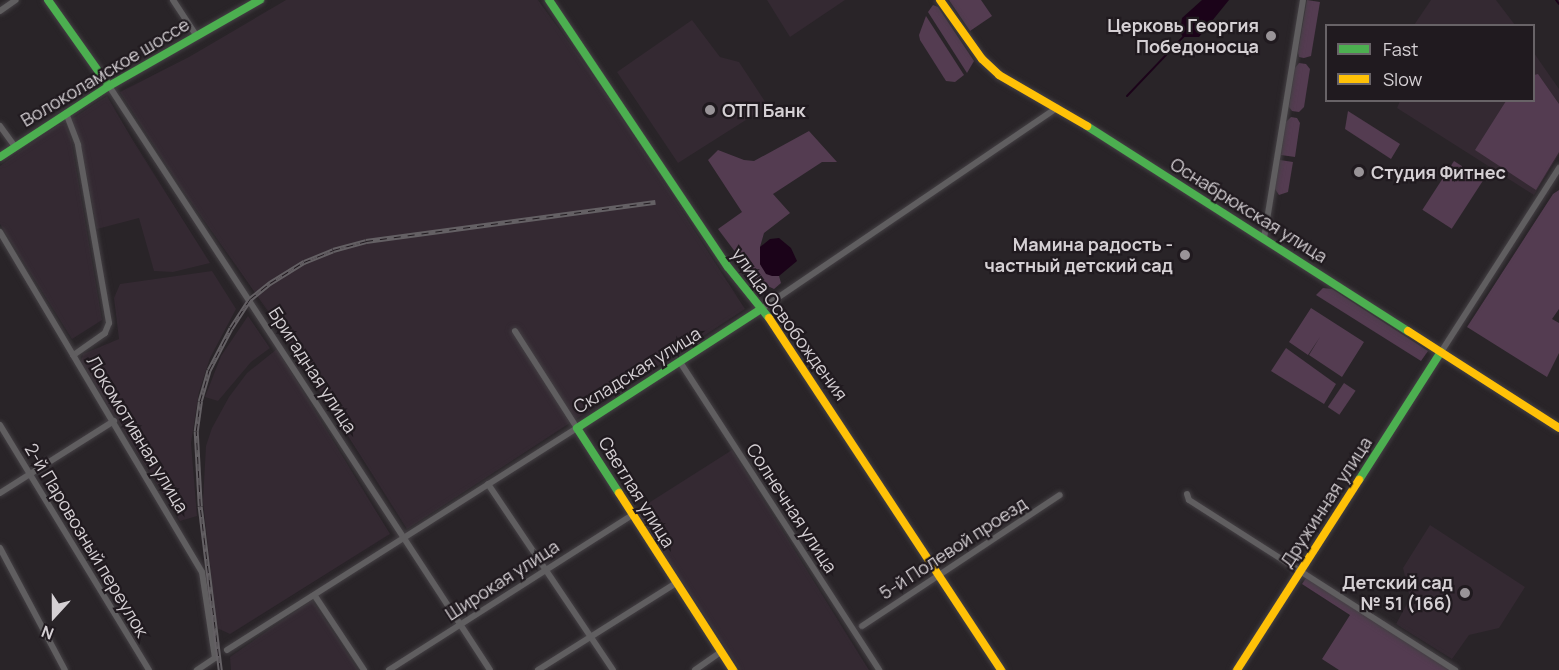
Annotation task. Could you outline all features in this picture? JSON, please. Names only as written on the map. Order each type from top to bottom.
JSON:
[{"type":"street","points":[[0,11],[16,0]]},
{"type":"street","points":[[48,0],[109,86]]},
{"type":"street","points":[[173,0],[196,35]]},
{"type":"street","name":"Волоколамское шоссе","points":[[0,157],[109,86],[260,0]]},
{"type":"street","name":"улица Освобождения","points":[[549,0],[639,131],[728,267],[761,309],[836,417],[1001,670]]},
{"type":"street","name":"Оснабрюкская улица","points":[[940,0],[991,69],[1058,108],[1264,238],[1559,428]]},
{"type":"street","points":[[1264,238],[1303,0]]},
{"type":"street","name":"Бригадная улица","points":[[109,86],[490,670]]},
{"type":"street","name":"Складская улица","points":[[227,650],[680,362],[1058,108]]},
{"type":"street","points":[[66,113],[78,145],[109,323],[105,333],[73,355]]},
{"type":"street","points":[[0,126],[15,147]]},
{"type":"street","points":[[1441,352],[1559,168]]},
{"type":"street","name":"Локомотивная улица","points":[[0,232],[202,572],[215,658],[197,670]]},
{"type":"street","name":"Светлая улица","points":[[515,331],[733,670]]},
{"type":"street","name":"Дружинная улица","points":[[1237,670],[1441,352]]},
{"type":"street","name":"Солнечная улица","points":[[680,362],[879,670]]},
{"type":"street","points":[[0,493],[114,421]]},
{"type":"street","name":"2-й Паровозный переулок","points":[[0,425],[149,670]]},
{"type":"street","points":[[488,484],[613,670]]},
{"type":"street","points":[[1186,494],[1189,500],[1455,670]]},
{"type":"street","name":"5-й Полевой проезд","points":[[862,626],[1060,495]]},
{"type":"street","name":"Широкая улица","points":[[389,670],[632,516]]},
{"type":"street","points":[[0,548],[65,670]]},
{"type":"street","points":[[537,670],[676,583]]},
{"type":"street","points":[[315,596],[364,670]]},
{"type":"street","points":[[695,670],[721,652]]},
{"type":"shaded area","points":[[286,0],[538,0],[606,94],[745,309],[407,529],[275,321],[182,189],[120,92],[189,57]]},
{"type":"shaded area","points":[[767,0],[845,0],[790,37]]},
{"type":"shaded area","points":[[949,0],[981,0],[992,16],[970,31]]},
{"type":"shaded area","points":[[1202,0],[1229,0],[1199,37],[1183,37],[1180,32],[1182,18]]},
{"type":"shaded area","points":[[1307,0],[1320,2],[1311,56],[1304,58],[1299,57],[1298,52]]},
{"type":"shaded area","points":[[1431,0],[1496,0],[1514,24],[1415,24]]},
{"type":"shaded area","points":[[933,5],[938,7],[974,61],[967,73],[928,12]]},
{"type":"shaded area","points":[[926,16],[964,75],[955,82],[946,81],[920,40],[919,35]]},
{"type":"shaded area","points":[[692,20],[720,57],[739,62],[768,106],[678,163],[617,72]]},
{"type":"shaded area","points":[[1535,54],[1559,89],[1559,154],[1534,195],[1397,108],[1400,102],[1535,102]]},
{"type":"shaded area","points":[[1299,63],[1306,64],[1310,69],[1304,107],[1299,112],[1292,111],[1289,107],[1295,68]]},
{"type":"shaded area","points":[[1538,74],[1559,104],[1559,152],[1536,190],[1475,150],[1505,102],[1535,102],[1535,75]]},
{"type":"shaded area","points":[[107,96],[210,263],[173,272],[154,271],[139,218],[97,229],[81,145],[72,119]]},
{"type":"shaded area","points":[[1348,111],[1400,144],[1391,159],[1345,129]]},
{"type":"shaded area","points":[[1291,117],[1297,118],[1300,123],[1295,157],[1281,155],[1286,122]]},
{"type":"shaded area","points":[[65,124],[71,139],[102,320],[72,339],[0,224],[0,166],[58,125]]},
{"type":"shaded area","points":[[809,131],[837,162],[822,162],[773,194],[790,213],[764,233],[760,247],[760,264],[766,273],[779,276],[781,283],[774,289],[757,281],[718,229],[742,212],[708,160],[718,150],[744,160],[754,161]]},
{"type":"shaded area","points":[[1280,160],[1293,162],[1288,192],[1279,195],[1275,189]]},
{"type":"shaded area","points":[[1454,161],[1483,180],[1452,229],[1422,210]]},
{"type":"shaded area","points":[[1559,190],[1559,309],[1552,319],[1559,323],[1559,353],[1547,377],[1467,327],[1553,194]]},
{"type":"shaded area","points":[[779,238],[791,248],[797,261],[779,276],[772,276],[766,274],[760,264],[760,247],[770,239]]},
{"type":"shaded area","points":[[212,271],[236,309],[210,358],[199,392],[191,443],[197,516],[180,521],[81,362],[83,354],[119,339],[114,298],[120,284]]},
{"type":"shaded area","points":[[1323,288],[1332,289],[1428,351],[1421,361],[1316,295]]},
{"type":"shaded area","points":[[1311,308],[1364,342],[1342,377],[1309,355],[1320,337],[1308,355],[1289,342]]},
{"type":"shaded area","points":[[248,316],[270,348],[251,362],[218,401],[205,397],[221,356]]},
{"type":"shaded area","points":[[1286,348],[1336,384],[1324,404],[1271,371]]},
{"type":"shaded area","points":[[277,349],[390,534],[230,634],[217,628],[203,501],[206,446],[212,428],[229,397],[247,373]]},
{"type":"shaded area","points":[[1344,383],[1356,391],[1339,415],[1328,407]]},
{"type":"shaded area","points":[[732,450],[869,670],[740,670],[636,511]]},
{"type":"shaded area","name":"Детский сад № 51 (166)","points":[[1430,525],[1525,587],[1499,628],[1469,635],[1452,659],[1396,624],[1410,598],[1403,568]]},
{"type":"shaded area","points":[[1306,578],[1451,670],[1339,670],[1322,659],[1350,615],[1302,584]]},
{"type":"shaded area","points":[[312,600],[358,670],[231,670],[230,657]]},
{"type":"waterway","points":[[1556,0],[1559,4]]},
{"type":"waterway","points":[[1127,96],[1185,35]]},
{"type":"railway","points":[[220,670],[200,506],[196,431],[200,401],[209,370],[231,328],[250,299],[270,283],[304,262],[333,250],[366,241],[655,202]]},
{"type":"traffic: fast","points":[[48,0],[109,86]]},
{"type":"traffic: fast","points":[[0,157],[109,86],[260,0]]},
{"type":"traffic: fast","points":[[549,0],[728,267],[769,318]]},
{"type":"traffic: fast","points":[[1087,126],[1408,331]]},
{"type":"traffic: fast","points":[[619,493],[577,428],[761,309]]},
{"type":"traffic: fast","points":[[1359,480],[1441,352]]},
{"type":"traffic: slow","points":[[940,0],[982,59],[999,75],[1087,126]]},
{"type":"traffic: slow","points":[[769,318],[1001,670]]},
{"type":"traffic: slow","points":[[1408,331],[1559,428]]},
{"type":"traffic: slow","points":[[1237,670],[1359,480]]},
{"type":"traffic: slow","points":[[619,493],[733,670]]},
{"type":"place","name":"Церковь Георгия Победоносца","points":[[1271,36]]},
{"type":"place","name":"ОТП Банк","points":[[710,110]]},
{"type":"place","name":"Студия Фитнес","points":[[1359,172]]},
{"type":"place","name":"Мамина радость - частный детский сад","points":[[1185,255]]},
{"type":"place","name":"Детский сад № 51 (166)","points":[[1465,593]]}]
